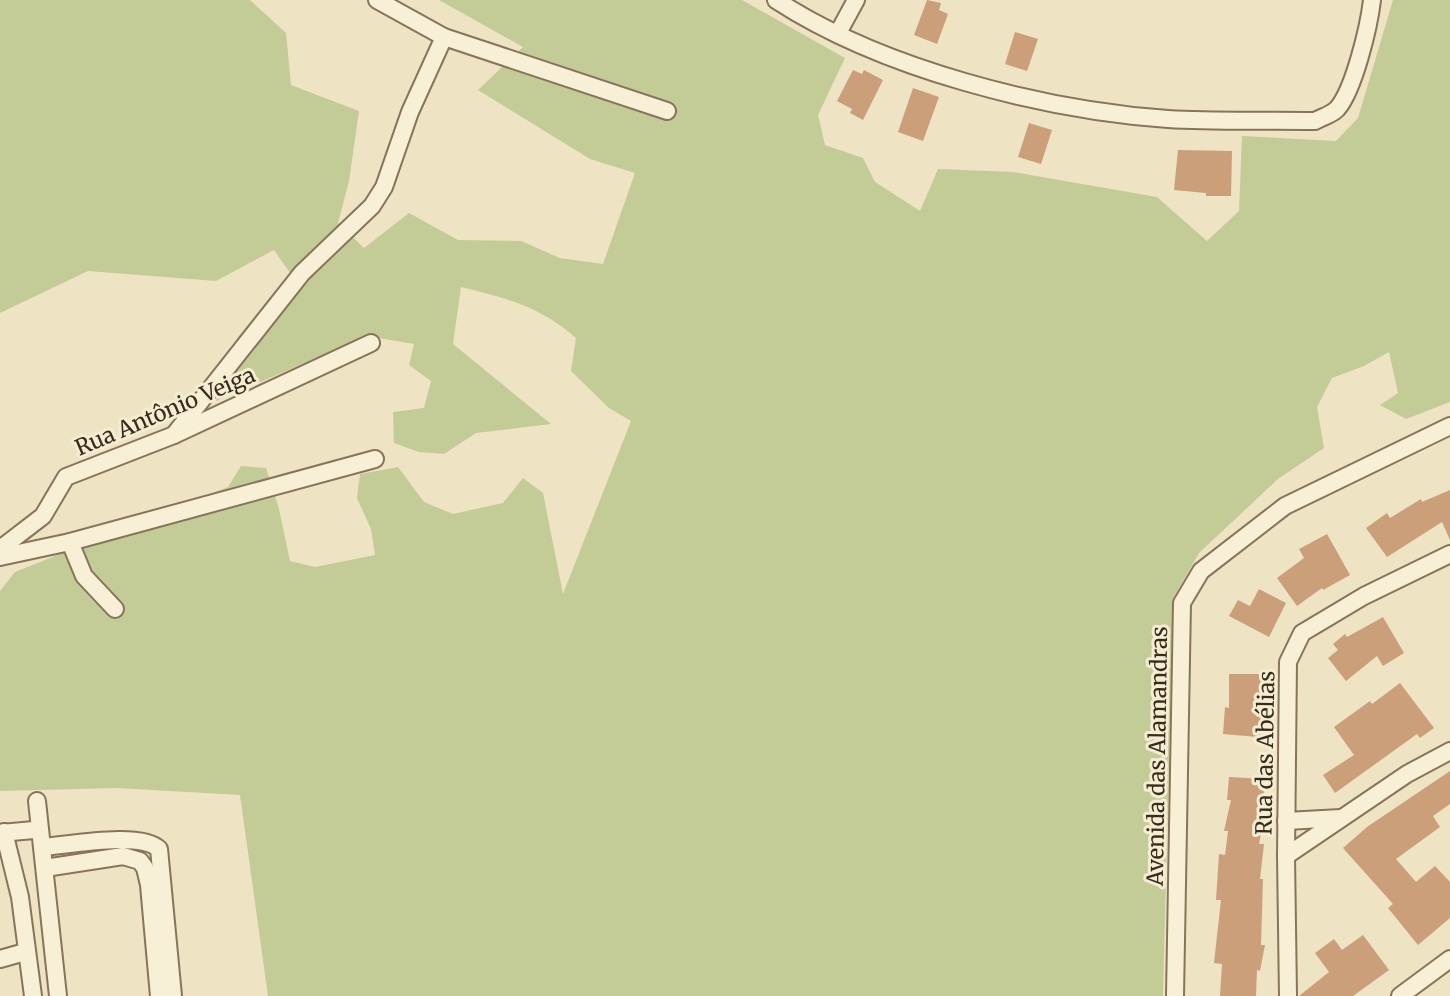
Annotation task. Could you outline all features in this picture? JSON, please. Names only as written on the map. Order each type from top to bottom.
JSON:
[{"type":"street","points":[[377,0],[444,37],[667,111]]},
{"type":"street","points":[[776,0],[795,13],[892,58],[1033,101],[1168,119],[1315,121],[1334,112],[1346,97],[1370,18],[1372,0]]},
{"type":"street","points":[[838,33],[856,0]]},
{"type":"street","points":[[174,435],[302,273],[372,206],[384,187],[410,112],[444,37]]},
{"type":"street","name":"Rua Antônio Veiga","points":[[0,549],[43,516],[66,477],[174,435],[371,343]]},
{"type":"street","name":"Avenida das Alamandras","points":[[1175,996],[1182,603],[1201,571],[1285,506],[1450,426]]},
{"type":"street","points":[[0,557],[70,542],[375,459]]},
{"type":"street","points":[[70,542],[84,576],[115,609]]},
{"type":"street","name":"Rua das Abélias","points":[[1288,996],[1288,662],[1302,633],[1364,596],[1450,554]]},
{"type":"street","points":[[1286,856],[1407,774],[1450,751]]},
{"type":"street","points":[[37,801],[58,996]]},
{"type":"street","points":[[1286,821],[1342,818]]},
{"type":"street","points":[[33,996],[20,897],[2,833],[34,830],[42,840]]},
{"type":"street","points":[[42,840],[133,840],[153,843],[159,849],[173,996]]},
{"type":"street","points":[[45,868],[123,856],[140,861],[149,885],[159,996]]},
{"type":"street","points":[[0,959],[25,952]]},
{"type":"street","points":[[1400,996],[1450,959]]},
{"type":"green space","points":[[0,0],[250,0],[286,33],[291,85],[359,111],[349,181],[338,223],[364,248],[409,213],[458,240],[521,241],[560,258],[603,264],[635,173],[590,159],[478,90],[523,47],[439,0],[742,0],[845,58],[818,115],[825,145],[863,158],[875,182],[920,211],[938,169],[1013,172],[1157,197],[1207,241],[1239,211],[1242,136],[1336,141],[1358,118],[1393,0],[1450,0],[1450,402],[1406,419],[1380,405],[1398,393],[1389,352],[1332,378],[1317,407],[1324,448],[1278,479],[1199,553],[1173,598],[1163,996],[268,996],[240,795],[117,788],[0,791],[0,591],[15,572],[228,487],[241,466],[266,468],[290,561],[315,567],[375,555],[371,529],[357,498],[360,474],[398,467],[424,502],[453,514],[503,503],[523,478],[543,493],[563,594],[631,421],[609,408],[571,371],[576,338],[563,327],[522,305],[461,287],[453,344],[551,424],[476,433],[444,454],[419,452],[394,443],[393,412],[424,408],[431,381],[409,365],[414,344],[367,336],[216,401],[238,337],[290,273],[274,250],[216,281],[88,271],[0,313]]},
{"type":"building","points":[[927,0],[941,3],[939,10],[948,14],[937,44],[914,35]]},
{"type":"building","points":[[1015,32],[1038,39],[1027,71],[1005,64]]},
{"type":"building","points":[[853,70],[862,74],[864,70],[883,80],[863,120],[837,101]]},
{"type":"building","points":[[913,88],[939,97],[923,141],[898,132]]},
{"type":"building","points":[[1029,123],[1052,130],[1041,164],[1018,157]]},
{"type":"building","points":[[1178,150],[1232,151],[1231,196],[1206,196],[1206,193],[1174,190]]},
{"type":"building","points":[[1450,490],[1450,540],[1442,522],[1387,557],[1366,528],[1387,513],[1390,518],[1421,499],[1422,502]]},
{"type":"building","points":[[1327,534],[1350,575],[1322,588],[1297,606],[1277,578],[1304,558],[1299,549]]},
{"type":"building","points":[[1259,589],[1286,603],[1269,637],[1229,616],[1238,600],[1250,606]]},
{"type":"building","points":[[1383,617],[1404,653],[1383,666],[1377,656],[1346,681],[1328,658],[1338,650],[1333,644],[1345,634],[1347,637]]},
{"type":"building","points":[[1229,674],[1271,674],[1269,738],[1223,734],[1225,707],[1229,708]]},
{"type":"building","points":[[1400,683],[1434,728],[1420,738],[1417,734],[1335,793],[1323,775],[1354,755],[1334,727]]},
{"type":"building","points":[[1450,771],[1450,804],[1433,816],[1440,827],[1396,859],[1416,882],[1435,866],[1450,882],[1450,918],[1418,945],[1388,908],[1393,904],[1343,848],[1367,827]]},
{"type":"building","points":[[1229,777],[1265,779],[1262,812],[1265,812],[1259,844],[1264,844],[1260,879],[1263,879],[1261,945],[1265,945],[1260,971],[1257,970],[1256,996],[1220,996],[1222,964],[1214,963],[1221,900],[1216,900],[1219,854],[1225,855],[1228,831],[1224,831],[1231,800],[1227,800]]},
{"type":"building","points":[[1363,935],[1389,970],[1353,996],[1299,996],[1329,972],[1315,953],[1334,939],[1342,950]]}]
